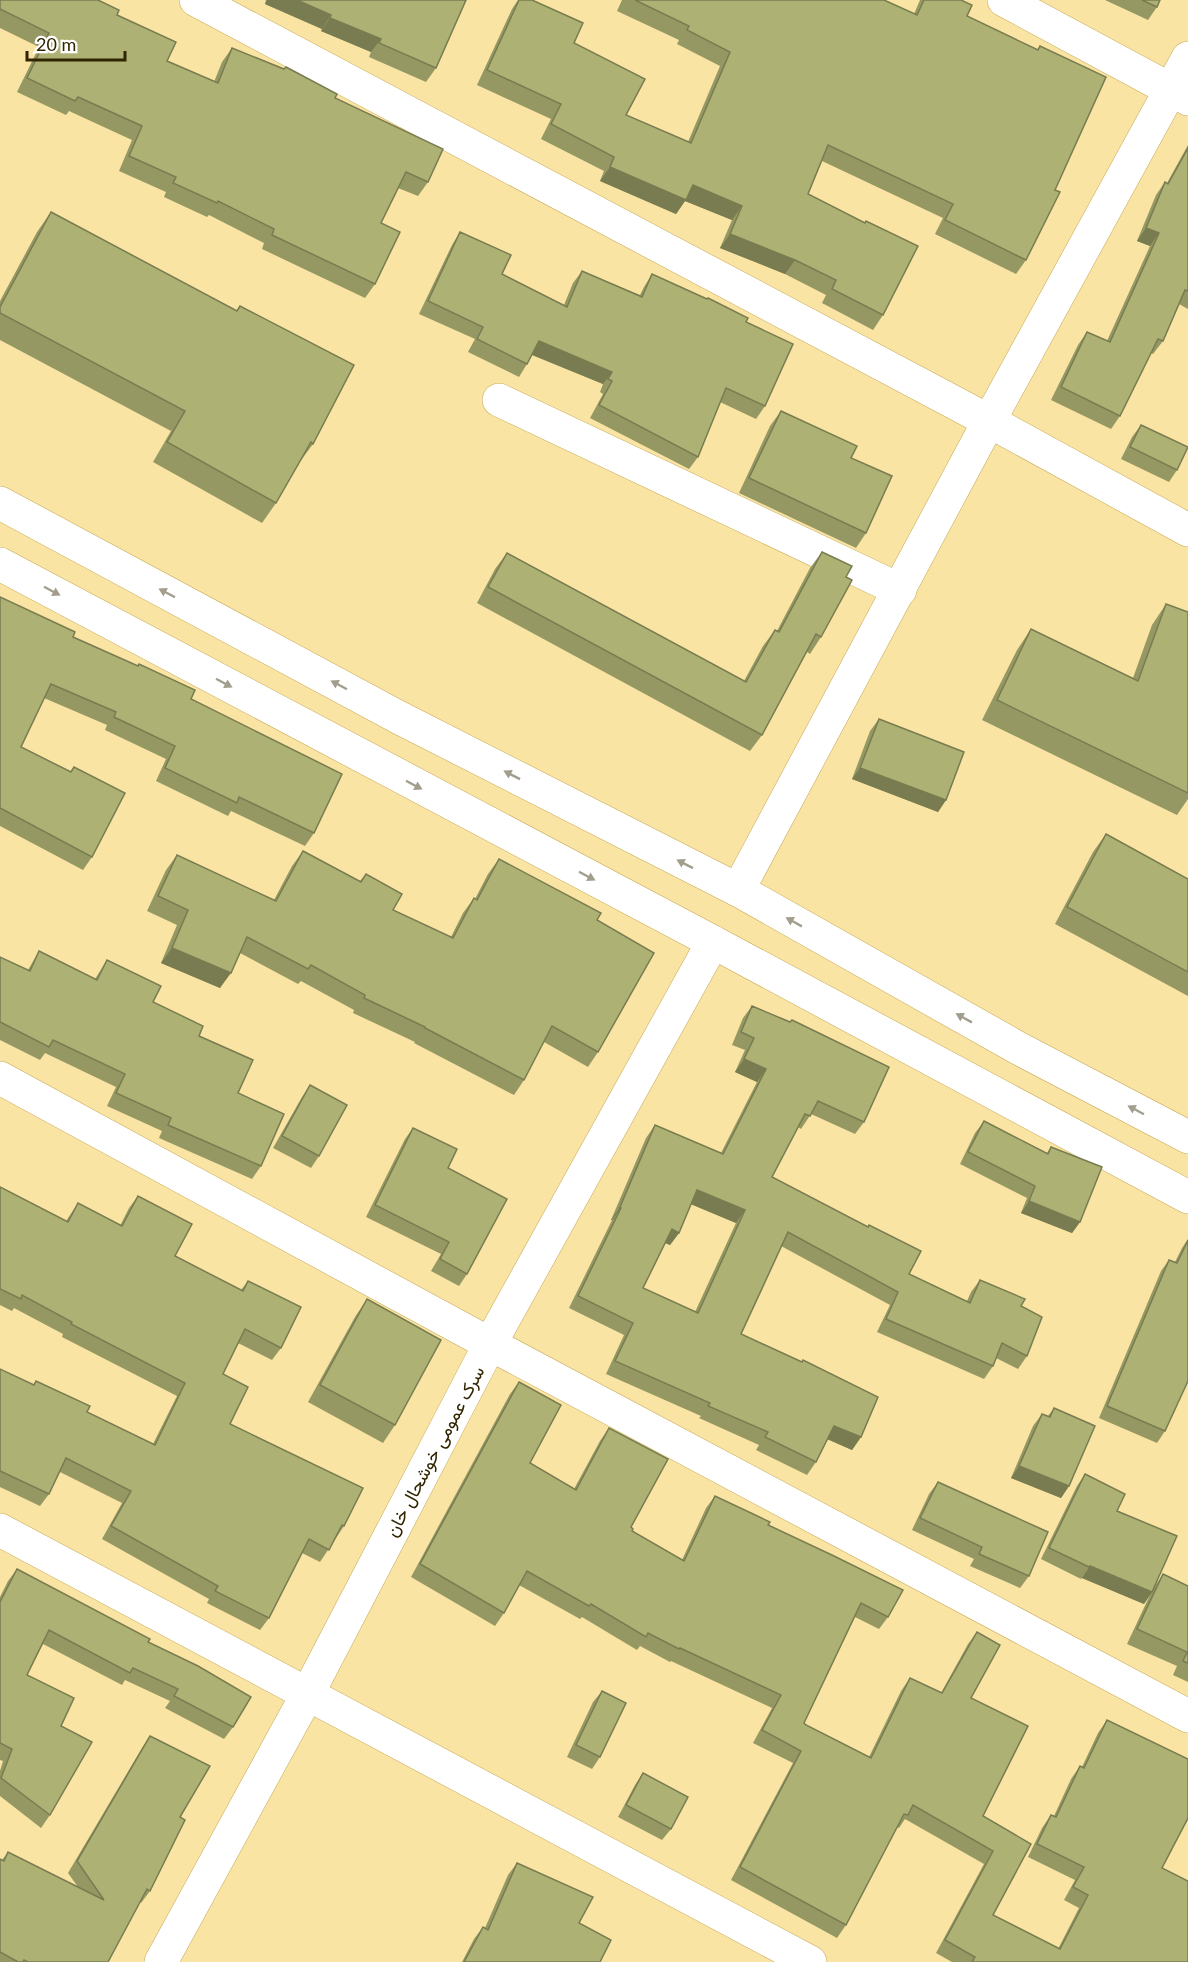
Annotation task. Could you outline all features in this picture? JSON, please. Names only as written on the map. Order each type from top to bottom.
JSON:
[{"type":"street","points":[[196,0],[1188,530]]},
{"type":"street","points":[[1004,0],[1179,95]]},
{"type":"street","points":[[738,890],[989,422],[1179,95],[1188,58]]},
{"type":"street","points":[[499,400],[900,590]]},
{"type":"street","points":[[0,503],[398,717],[738,890],[1018,1048],[1188,1137]]},
{"type":"street","points":[[0,564],[1188,1197]]},
{"type":"street","points":[[374,763],[398,717]]},
{"type":"street","name":"سرک عمومی خوشحال خان","points":[[161,1962],[307,1695],[490,1344],[713,942]]},
{"type":"street","points":[[992,1093],[1018,1048]]},
{"type":"street","points":[[0,1077],[490,1344],[1188,1716]]},
{"type":"street","points":[[0,1530],[810,1962]]},
{"type":"building","points":[[0,0],[98,0],[119,10],[117,15],[176,42],[167,61],[218,83],[232,48],[284,69],[286,67],[337,94],[335,98],[443,149],[428,182],[406,172],[381,223],[400,232],[375,284],[272,235],[274,229],[218,201],[217,203],[173,183],[176,177],[129,156],[142,126],[78,97],[75,101],[27,78],[49,33],[0,9]]},
{"type":"building","points":[[297,0],[466,0],[436,68],[379,43],[381,39],[330,18],[331,15]]},
{"type":"building","points":[[519,0],[532,0],[583,23],[574,43],[645,79],[626,115],[691,143],[730,52],[687,30],[689,26],[635,0],[884,0],[917,15],[924,0],[961,0],[972,5],[967,16],[1038,50],[1040,46],[1106,77],[1055,190],[1060,192],[1026,260],[945,220],[953,204],[828,145],[808,194],[865,223],[866,221],[918,246],[883,315],[832,289],[836,280],[795,260],[730,234],[742,206],[693,185],[686,200],[610,167],[614,157],[551,124],[561,104],[487,70]]},
{"type":"building","points":[[1142,0],[1160,0],[1157,7]]},
{"type":"building","points":[[1188,148],[1188,291],[1185,290],[1163,341],[1158,339],[1120,416],[1061,387],[1087,332],[1110,342],[1159,233],[1146,228],[1165,182],[1168,184]]},
{"type":"building","points":[[51,212],[237,311],[240,306],[354,365],[313,444],[311,442],[276,503],[167,442],[185,411],[0,313],[0,307]]},
{"type":"building","points":[[460,232],[511,255],[502,274],[567,307],[582,271],[642,297],[652,274],[708,298],[748,318],[746,322],[793,344],[765,406],[726,388],[698,457],[599,405],[612,381],[608,379],[612,372],[539,341],[527,364],[477,339],[483,327],[428,301]]},
{"type":"building","points":[[781,411],[857,446],[851,458],[892,476],[866,533],[749,478]]},
{"type":"building","points":[[1141,425],[1188,447],[1177,470],[1130,447]]},
{"type":"building","points":[[822,552],[852,566],[846,577],[852,580],[821,637],[816,634],[762,735],[488,587],[507,553],[746,682],[775,630],[779,632]]},
{"type":"building","points":[[0,597],[75,632],[73,637],[195,690],[191,699],[342,774],[314,833],[239,797],[237,803],[165,768],[175,746],[114,717],[116,712],[51,684],[21,747],[71,772],[74,767],[125,793],[92,857],[0,808]]},
{"type":"building","points":[[1166,604],[1188,612],[1188,793],[997,700],[1031,629],[1138,681]]},
{"type":"building","points":[[879,719],[964,752],[946,800],[860,768]]},
{"type":"building","points":[[1106,834],[1188,879],[1188,972],[1067,907]]},
{"type":"building","points":[[303,851],[361,882],[366,874],[402,894],[393,910],[453,938],[474,898],[477,900],[499,859],[601,913],[597,920],[654,953],[598,1052],[552,1026],[524,1080],[425,1027],[364,998],[365,995],[311,965],[308,969],[247,937],[231,973],[172,948],[188,910],[158,896],[177,855],[276,901]]},
{"type":"building","points":[[39,951],[97,980],[107,960],[161,986],[153,1002],[203,1026],[199,1036],[253,1060],[238,1093],[284,1114],[261,1166],[168,1125],[171,1118],[116,1093],[125,1074],[53,1040],[49,1047],[0,1022],[0,957],[30,971]]},
{"type":"building","points":[[752,1006],[790,1022],[792,1020],[889,1067],[864,1122],[818,1101],[810,1116],[805,1114],[772,1177],[868,1227],[869,1225],[921,1251],[909,1274],[970,1303],[980,1280],[1025,1299],[1021,1306],[1042,1317],[1027,1356],[1002,1343],[993,1366],[886,1319],[898,1292],[788,1232],[741,1334],[802,1362],[803,1360],[878,1397],[861,1437],[834,1426],[816,1462],[765,1437],[768,1432],[708,1406],[710,1403],[615,1361],[633,1323],[578,1296],[621,1208],[655,1125],[723,1154],[766,1069],[744,1059],[754,1038],[741,1032]],"holes":[[[697,1190],[745,1210],[698,1313],[643,1288],[672,1229],[679,1233]]]},
{"type":"building","points":[[310,1085],[347,1105],[319,1156],[282,1136]]},
{"type":"building","points":[[984,1121],[1048,1154],[1051,1147],[1102,1167],[1080,1222],[1029,1201],[1035,1186],[968,1152]]},
{"type":"building","points":[[413,1128],[457,1149],[448,1168],[507,1199],[467,1274],[440,1259],[449,1242],[375,1205]]},
{"type":"building","points":[[0,1187],[68,1222],[78,1203],[122,1226],[138,1196],[192,1224],[175,1256],[243,1291],[248,1281],[301,1307],[281,1348],[245,1329],[223,1374],[248,1387],[230,1424],[363,1488],[329,1550],[309,1539],[269,1618],[215,1591],[218,1586],[111,1526],[131,1491],[66,1458],[49,1494],[0,1471],[0,1369],[34,1385],[36,1381],[90,1406],[87,1412],[155,1445],[185,1383],[71,1324],[72,1322],[22,1295],[21,1299],[0,1289]]},
{"type":"building","points":[[1188,1240],[1188,1381],[1165,1431],[1107,1406],[1169,1260],[1177,1263]]},
{"type":"building","points":[[367,1299],[441,1340],[395,1425],[320,1385]]},
{"type":"building","points":[[519,1382],[561,1405],[530,1463],[576,1490],[609,1428],[668,1459],[631,1527],[632,1531],[684,1561],[715,1496],[770,1522],[768,1525],[903,1590],[888,1617],[861,1603],[804,1723],[806,1725],[871,1758],[910,1678],[942,1693],[977,1632],[1000,1645],[971,1698],[1028,1726],[983,1816],[1031,1844],[993,1915],[1060,1949],[1088,1895],[1073,1887],[1084,1867],[1037,1844],[1051,1815],[1056,1817],[1080,1766],[1084,1768],[1107,1720],[1188,1759],[1188,1818],[1162,1868],[1188,1881],[1188,1962],[972,1962],[975,1957],[945,1940],[993,1851],[913,1805],[908,1815],[904,1814],[846,1925],[740,1867],[801,1751],[762,1730],[781,1695],[648,1633],[646,1637],[591,1604],[589,1606],[527,1571],[504,1613],[420,1564]]},
{"type":"building","points":[[1054,1408],[1095,1426],[1069,1486],[1019,1466],[1042,1414],[1050,1417]]},
{"type":"building","points":[[1085,1474],[1125,1494],[1117,1511],[1177,1536],[1152,1592],[1049,1548]]},
{"type":"building","points":[[938,1482],[1048,1532],[1029,1576],[979,1554],[982,1547],[920,1518]]},
{"type":"building","points":[[17,1569],[150,1639],[148,1642],[198,1666],[251,1697],[233,1727],[174,1696],[178,1689],[133,1668],[130,1673],[49,1630],[27,1675],[74,1698],[61,1726],[92,1742],[50,1815],[1,1778],[12,1749],[0,1743],[0,1602]]},
{"type":"building","points":[[1163,1574],[1188,1586],[1188,1663],[1183,1661],[1187,1652],[1137,1629]]},
{"type":"building","points":[[602,1691],[626,1703],[600,1757],[576,1745]]},
{"type":"building","points":[[150,1736],[210,1766],[180,1817],[185,1820],[150,1891],[147,1889],[108,1962],[28,1962],[24,1960],[18,1962],[0,1952],[0,1859],[4,1861],[8,1852],[104,1900],[77,1861]]},
{"type":"building","points":[[643,1773],[688,1797],[671,1829],[626,1805]]},
{"type":"building","points":[[517,1863],[593,1897],[579,1923],[611,1940],[600,1962],[464,1962],[483,1927],[488,1930]]}]
